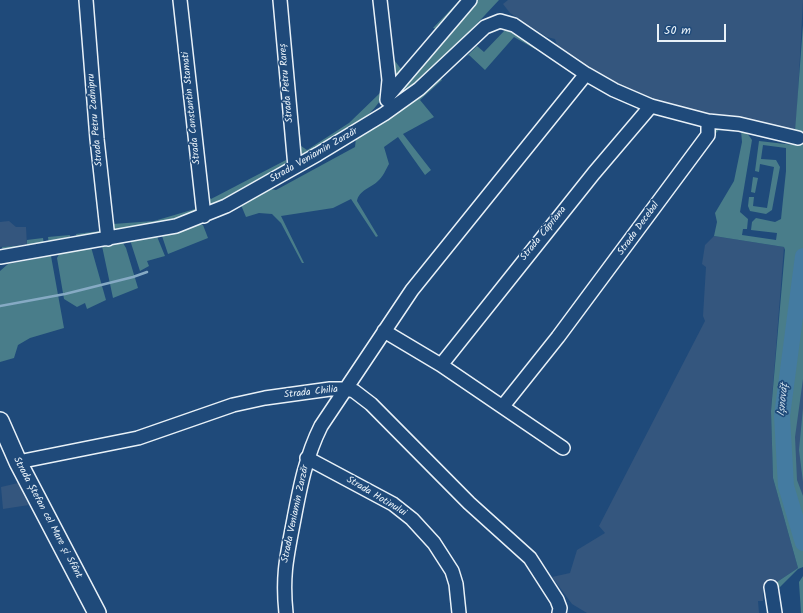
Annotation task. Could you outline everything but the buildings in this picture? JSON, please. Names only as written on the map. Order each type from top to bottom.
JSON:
[{"type":"main road","name":"Strada Ștefan cel Mare și Sfânt","points":[[0,421],[18,462],[97,613]]},
{"type":"street","name":"Strada Petru Zadnipru","points":[[86,0],[96,132],[108,239]]},
{"type":"street","name":"Strada Constantin Stamati","points":[[180,0],[204,216]]},
{"type":"street","name":"Strada Petru Rareș","points":[[280,0],[295,167]]},
{"type":"street","points":[[380,0],[389,80],[388,96],[384,114]]},
{"type":"street","points":[[388,96],[470,0]]},
{"type":"street","name":"Strada Veniamin Zarzăr","points":[[0,257],[176,226],[226,206],[384,114],[418,89],[485,26],[500,21],[520,29],[586,74],[614,90],[651,106],[708,120]]},
{"type":"street","name":"Strada Veniamin Zarzăr","points":[[286,613],[283,585],[285,562],[303,472],[307,458],[321,426],[417,284],[586,74]]},
{"type":"street","name":"Strada Căpriana","points":[[441,365],[594,172],[651,106]]},
{"type":"street","points":[[708,120],[739,124],[798,138]]},
{"type":"street","name":"Strada Decebal","points":[[503,406],[558,338],[708,135],[708,120]]},
{"type":"street","points":[[384,331],[441,365],[563,448]]},
{"type":"street","name":"Strada Chilia","points":[[18,462],[138,438],[233,405],[302,392],[346,389],[354,391],[371,404],[469,503],[530,558],[557,600],[560,608],[559,613]]},
{"type":"street","name":"Strada Hotinului","points":[[307,458],[388,501],[412,519],[434,543],[452,571],[456,584],[459,613]]},
{"type":"street","points":[[771,587],[774,613]]},
{"type":"shaded area","points":[[508,0],[803,0],[796,131],[695,114],[654,102],[593,74],[580,60],[557,45],[555,39],[547,37],[510,13],[503,4]]},
{"type":"shaded area","points":[[9,221],[16,227],[26,227],[27,245],[0,247],[0,222]]},
{"type":"shaded area","points":[[714,236],[784,247],[771,411],[773,478],[798,568],[777,582],[777,586],[763,588],[763,601],[758,601],[759,613],[587,613],[572,604],[552,577],[570,573],[577,550],[605,533],[599,526],[705,321],[703,316],[706,267],[702,264],[705,245]]},
{"type":"shaded area","points":[[803,356],[803,508],[794,479],[792,449]]},
{"type":"shaded area","points":[[18,483],[29,505],[3,509],[1,487]]},
{"type":"green space","points":[[460,0],[464,1],[436,29],[433,28]]},
{"type":"green space","points":[[477,0],[499,0],[443,60],[398,100],[391,100]]},
{"type":"green space","points":[[803,25],[803,379],[795,437],[797,480],[803,496],[803,567],[798,569],[778,589],[777,582],[798,568],[773,478],[771,411],[785,250],[784,247],[714,236],[717,222],[715,213],[734,181],[742,142],[741,131],[720,128],[714,136],[713,128],[724,125],[735,126],[749,135],[752,140],[740,212],[748,219],[747,229],[743,229],[742,235],[776,240],[777,233],[751,230],[752,222],[756,218],[775,222],[781,219],[786,171],[786,148],[763,145],[761,159],[776,160],[780,167],[772,210],[766,214],[750,211],[748,206],[749,197],[754,197],[753,206],[767,208],[774,167],[760,164],[759,172],[755,171],[759,141],[794,145]]},
{"type":"green space","points":[[506,29],[512,30],[540,45],[535,49],[514,37],[485,70],[469,55],[467,56],[477,46],[484,52]]},
{"type":"green space","points":[[392,57],[404,73],[391,86]]},
{"type":"green space","points":[[380,66],[384,66],[385,87],[382,98],[374,108],[364,119],[352,128],[325,146],[303,158],[300,155],[295,122],[299,122],[301,146],[307,150],[349,123],[380,93],[383,88]]},
{"type":"green space","points":[[440,78],[442,80],[420,100],[434,117],[403,134],[431,170],[425,175],[398,137],[384,147],[389,164],[383,175],[358,197],[357,201],[378,236],[376,237],[351,199],[333,208],[281,216],[304,263],[302,263],[281,223],[272,214],[259,213],[246,217],[241,205],[219,217],[222,212],[265,188],[276,190],[355,147],[356,138]]},
{"type":"green space","points":[[286,160],[287,166],[211,206],[206,202],[207,195],[211,199]]},
{"type":"green space","points":[[753,177],[758,178],[755,193],[751,192]]},
{"type":"green space","points":[[97,197],[101,200],[102,234],[78,240],[76,234],[100,231]]},
{"type":"green space","points":[[110,203],[113,224],[154,221],[195,209],[196,206],[198,211],[164,223],[119,232],[113,230]]},
{"type":"green space","points":[[192,225],[203,225],[208,238],[168,254],[161,233]]},
{"type":"green space","points":[[156,234],[165,256],[147,261],[149,266],[140,271],[130,240]]},
{"type":"green space","points":[[70,235],[69,241],[49,245],[48,237]]},
{"type":"green space","points":[[43,238],[44,245],[3,251],[2,247],[27,245],[27,240]]},
{"type":"green space","points":[[123,243],[126,248],[138,288],[113,298],[102,246]]},
{"type":"green space","points":[[91,247],[106,300],[87,309],[85,303],[77,307],[64,299],[57,258],[60,252]]},
{"type":"green space","points":[[51,256],[64,328],[30,338],[18,345],[14,358],[0,362],[0,271],[8,264]]},
{"type":"green space","points":[[803,408],[803,482],[799,450]]},
{"type":"green space","points":[[803,576],[803,613],[801,613],[799,582]]},
{"type":"waterway","name":"Ișnovăț","points":[[803,256],[782,416],[786,486],[803,543]]},
{"type":"waterway","points":[[0,306],[65,294],[133,277],[147,272]]}]
